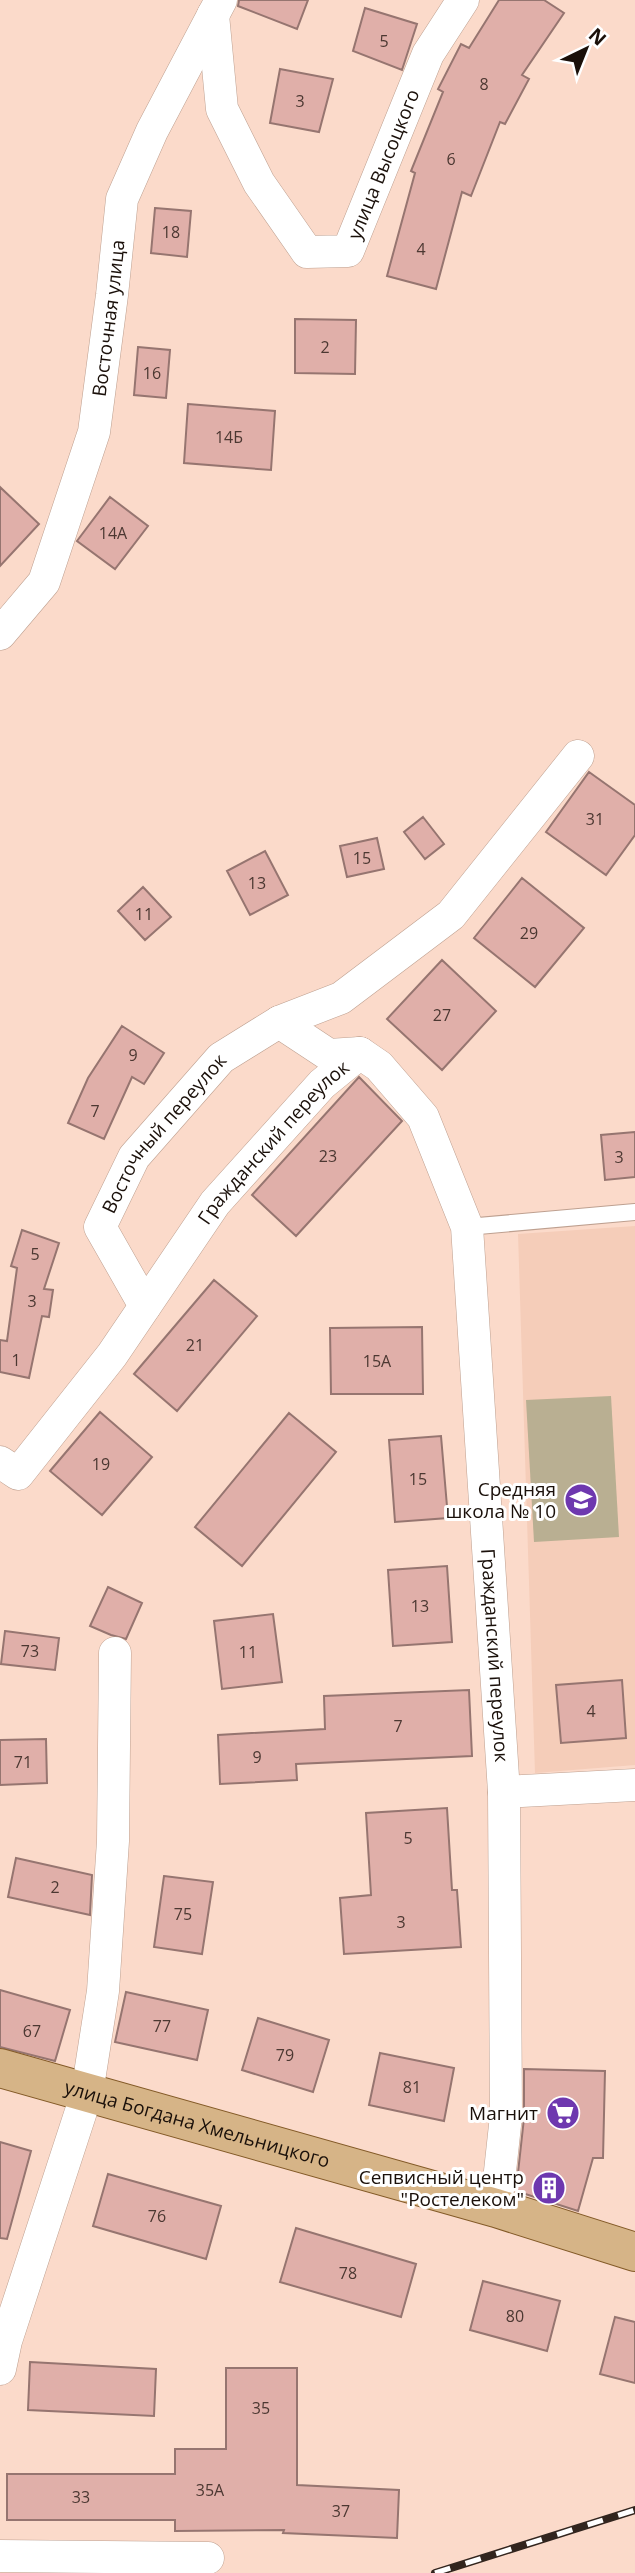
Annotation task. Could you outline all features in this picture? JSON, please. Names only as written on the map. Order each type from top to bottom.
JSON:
[{"type":"main road","name":"улица Богдана Хмельницкого","points":[[0,2068],[496,2208],[635,2252]]},
{"type":"street","name":"улица Высоцкого","points":[[217,8],[222,108],[259,183],[307,252],[348,251],[428,54],[463,0]]},
{"type":"street","name":"Восточная улица","points":[[0,634],[44,582],[94,432],[122,199],[152,131],[217,8]]},
{"type":"street","points":[[279,1022],[341,998],[451,915],[578,756]]},
{"type":"street","name":"Гражданский переулок","points":[[279,1022],[329,1055],[360,1053],[379,1066],[423,1116],[467,1227],[504,1792],[506,2116],[496,2208]]},
{"type":"street","name":"Восточный переулок","points":[[145,1306],[100,1227],[134,1157],[221,1058],[279,1022]]},
{"type":"street","name":"Гражданский переулок","points":[[9,1468],[112,1355],[215,1203],[322,1084],[360,1053]]},
{"type":"street","points":[[0,2369],[6,2341],[87,2093],[103,1991],[113,1841],[115,1653]]},
{"type":"street","points":[[504,1792],[635,1785]]},
{"type":"street","points":[[0,2556],[208,2558]]},
{"type":"lane","points":[[467,1227],[635,1212]]},
{"type":"shaded area","name":"Средняя школа № 10","points":[[635,1226],[635,1765],[535,1773],[518,1234]]},
{"type":"shaded area","points":[[611,1396],[619,1537],[534,1542],[526,1400]]},
{"type":"building","points":[[239,0],[308,0],[297,29],[238,6]]},
{"type":"building","points":[[499,0],[544,0],[564,13],[522,75],[529,79],[505,124],[500,122],[471,196],[462,192],[436,289],[387,276],[415,173],[411,171],[443,92],[438,89],[461,44],[469,48]]},
{"type":"building","points":[[365,8],[417,24],[402,70],[353,51]]},
{"type":"building","points":[[280,69],[333,79],[319,132],[270,123]]},
{"type":"building","points":[[155,208],[191,211],[187,257],[151,253]]},
{"type":"building","points":[[295,319],[356,320],[355,374],[295,373]]},
{"type":"building","points":[[138,347],[170,350],[166,398],[134,395]]},
{"type":"building","points":[[188,404],[275,411],[271,470],[184,463]]},
{"type":"building","points":[[0,487],[39,524],[0,566]]},
{"type":"building","points":[[110,497],[148,526],[115,569],[77,541]]},
{"type":"building","points":[[589,772],[635,805],[635,835],[606,875],[546,832]]},
{"type":"building","points":[[423,817],[444,844],[425,859],[404,832]]},
{"type":"building","points":[[377,838],[384,869],[347,877],[340,846]]},
{"type":"building","points":[[265,851],[288,895],[250,915],[227,871]]},
{"type":"building","points":[[522,878],[584,928],[535,987],[474,938]]},
{"type":"building","points":[[143,887],[171,917],[145,940],[118,911]]},
{"type":"building","points":[[442,960],[496,1011],[442,1070],[387,1019]]},
{"type":"building","points":[[122,1026],[164,1053],[144,1084],[132,1077],[104,1139],[68,1123],[88,1078]]},
{"type":"building","points":[[359,1077],[402,1121],[296,1236],[252,1195]]},
{"type":"building","points":[[635,1132],[635,1177],[605,1180],[601,1135]]},
{"type":"building","points":[[22,1230],[59,1243],[44,1289],[53,1290],[49,1317],[42,1316],[29,1378],[0,1372],[0,1340],[7,1341],[17,1268],[11,1266]]},
{"type":"building","points":[[214,1280],[257,1316],[177,1411],[134,1374]]},
{"type":"building","points":[[422,1327],[423,1394],[331,1394],[330,1328]]},
{"type":"building","points":[[100,1412],[152,1457],[102,1515],[50,1471]]},
{"type":"building","points":[[289,1413],[336,1452],[242,1566],[195,1527]]},
{"type":"building","points":[[441,1436],[448,1518],[395,1522],[389,1440]]},
{"type":"building","points":[[447,1566],[452,1642],[393,1646],[388,1570]]},
{"type":"building","points":[[108,1587],[142,1603],[126,1639],[90,1626]]},
{"type":"building","points":[[273,1614],[282,1682],[222,1689],[214,1621]]},
{"type":"building","points":[[5,1631],[59,1638],[55,1670],[1,1664]]},
{"type":"building","points":[[622,1680],[626,1738],[561,1743],[556,1685]]},
{"type":"building","points":[[469,1690],[472,1756],[296,1764],[297,1780],[220,1784],[218,1735],[325,1729],[324,1696]]},
{"type":"building","points":[[46,1739],[47,1783],[0,1785],[0,1740]]},
{"type":"building","points":[[447,1808],[452,1890],[457,1890],[461,1947],[344,1954],[340,1898],[371,1895],[366,1813]]},
{"type":"building","points":[[16,1858],[92,1875],[90,1915],[8,1897]]},
{"type":"building","points":[[164,1876],[213,1882],[202,1954],[154,1947]]},
{"type":"building","points":[[0,1990],[70,2010],[55,2061],[0,2047]]},
{"type":"building","points":[[126,1992],[208,2010],[197,2060],[115,2042]]},
{"type":"building","points":[[258,2018],[329,2040],[313,2092],[242,2070]]},
{"type":"building","points":[[380,2053],[454,2068],[444,2121],[369,2105]]},
{"type":"building","name":"Магнит","points":[[524,2069],[605,2071],[603,2158],[593,2158],[578,2211],[516,2191],[524,2118]]},
{"type":"building","points":[[0,2142],[31,2151],[7,2239],[0,2238]]},
{"type":"building","points":[[108,2174],[221,2206],[206,2259],[93,2226]]},
{"type":"building","points":[[296,2228],[416,2264],[401,2317],[280,2282]]},
{"type":"building","points":[[483,2281],[560,2301],[547,2351],[470,2330]]},
{"type":"building","points":[[615,2317],[635,2322],[635,2383],[600,2374]]},
{"type":"building","points":[[30,2362],[156,2369],[154,2416],[28,2410]]},
{"type":"building","points":[[226,2368],[297,2368],[297,2485],[399,2490],[397,2538],[283,2533],[284,2530],[175,2531],[175,2520],[7,2520],[7,2474],[175,2474],[175,2449],[226,2449]]},
{"type":"railway","points":[[435,2573],[635,2510]]},
{"type":"place","name":"Средняя школа № 10","points":[[581,1500]]},
{"type":"place","name":"Магнит","points":[[563,2113]]},
{"type":"place","name":"Сепвисный центр \"Ростелеком\"","points":[[549,2188]]}]
